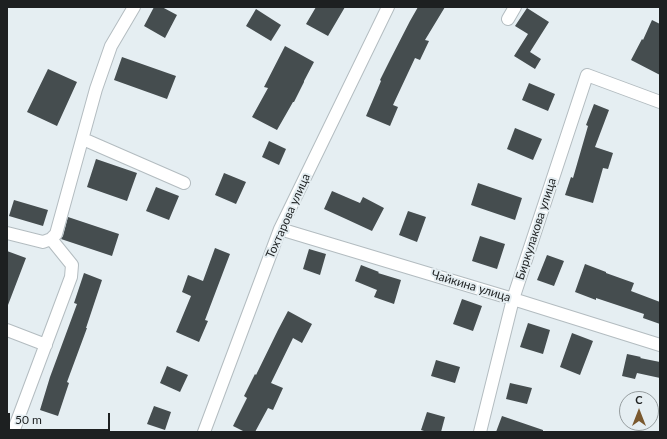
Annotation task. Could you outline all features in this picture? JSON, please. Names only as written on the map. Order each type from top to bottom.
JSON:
[{"type":"street","points":[[7,233],[43,242],[51,239],[56,234],[96,89],[111,46],[134,7]]},
{"type":"street","name":"Тохтарова улица","points":[[204,432],[280,229],[388,7]]},
{"type":"street","points":[[508,19],[515,7]]},
{"type":"street","name":"Биркулакова улица","points":[[480,432],[513,299],[587,74],[660,102]]},
{"type":"street","points":[[83,139],[184,183]]},
{"type":"street","name":"Чайкина улица","points":[[280,229],[660,345]]},
{"type":"street","points":[[13,432],[72,277],[72,265],[51,239]]},
{"type":"street","points":[[7,330],[46,345]]},
{"type":"building","points":[[154,7],[162,7],[177,15],[165,38],[144,26]]},
{"type":"building","points":[[316,7],[345,7],[328,36],[306,24]]},
{"type":"building","points":[[418,7],[445,7],[425,40],[429,41],[420,60],[415,58],[393,105],[398,107],[390,126],[366,116],[381,81],[380,80]]},
{"type":"building","points":[[527,8],[549,22],[530,52],[541,59],[535,69],[514,56],[528,34],[515,26]]},
{"type":"building","points":[[256,9],[281,25],[271,41],[246,26]]},
{"type":"building","points":[[652,20],[660,24],[660,75],[631,60],[642,39],[643,40]]},
{"type":"building","points":[[285,46],[314,62],[294,102],[277,130],[252,117],[268,88],[264,87]]},
{"type":"building","points":[[122,57],[176,76],[167,99],[114,80]]},
{"type":"building","points":[[48,69],[77,82],[57,126],[27,112]]},
{"type":"building","points":[[529,83],[555,94],[548,111],[522,100]]},
{"type":"building","points":[[594,104],[609,110],[595,147],[613,153],[608,169],[603,168],[593,203],[565,195],[571,177],[573,178],[588,126],[586,125]]},
{"type":"building","points":[[515,128],[542,139],[533,160],[507,149]]},
{"type":"building","points":[[269,141],[286,149],[279,165],[262,157]]},
{"type":"building","points":[[96,159],[137,173],[127,201],[87,187]]},
{"type":"building","points":[[224,173],[246,182],[236,204],[215,195]]},
{"type":"building","points":[[478,183],[522,198],[515,220],[471,205]]},
{"type":"building","points":[[156,187],[179,196],[169,220],[146,211]]},
{"type":"building","points":[[332,191],[360,203],[363,197],[384,208],[372,231],[324,209]]},
{"type":"building","points":[[14,200],[48,210],[43,226],[9,216]]},
{"type":"building","points":[[408,211],[426,217],[417,242],[399,235]]},
{"type":"building","points":[[68,217],[119,234],[112,256],[61,239]]},
{"type":"building","points":[[480,236],[505,244],[497,269],[472,261]]},
{"type":"building","points":[[215,248],[230,254],[205,320],[208,321],[199,342],[176,332],[191,296],[182,292],[188,275],[203,281]]},
{"type":"building","points":[[309,249],[326,254],[320,275],[303,269]]},
{"type":"building","points":[[7,251],[26,258],[8,305],[7,305]]},
{"type":"building","points":[[547,255],[564,261],[554,286],[537,280]]},
{"type":"building","points":[[585,264],[634,283],[631,291],[660,302],[660,324],[643,318],[644,314],[596,298],[596,300],[575,292]]},
{"type":"building","points":[[361,265],[379,272],[378,273],[401,280],[394,304],[374,297],[377,290],[355,281]]},
{"type":"building","points":[[84,273],[102,280],[87,328],[67,382],[69,383],[58,416],[40,410],[50,377],[77,304],[74,303]]},
{"type":"building","points":[[462,299],[482,306],[473,331],[453,324]]},
{"type":"building","points":[[288,311],[312,324],[302,343],[293,338],[271,383],[283,388],[273,410],[268,408],[255,432],[245,432],[233,426],[247,398],[244,396]]},
{"type":"building","points":[[528,323],[550,330],[543,354],[520,347]]},
{"type":"building","points":[[572,333],[593,341],[580,375],[560,367]]},
{"type":"building","points":[[627,354],[660,362],[660,378],[637,373],[635,379],[622,376]]},
{"type":"building","points":[[436,360],[460,367],[455,383],[431,376]]},
{"type":"building","points":[[167,366],[188,375],[180,392],[160,383]]},
{"type":"building","points":[[510,383],[532,388],[527,404],[506,399]]},
{"type":"building","points":[[154,406],[171,412],[165,430],[147,424]]},
{"type":"building","points":[[427,412],[445,417],[441,432],[427,432],[421,430]]},
{"type":"building","points":[[502,416],[543,430],[543,432],[496,432]]}]
